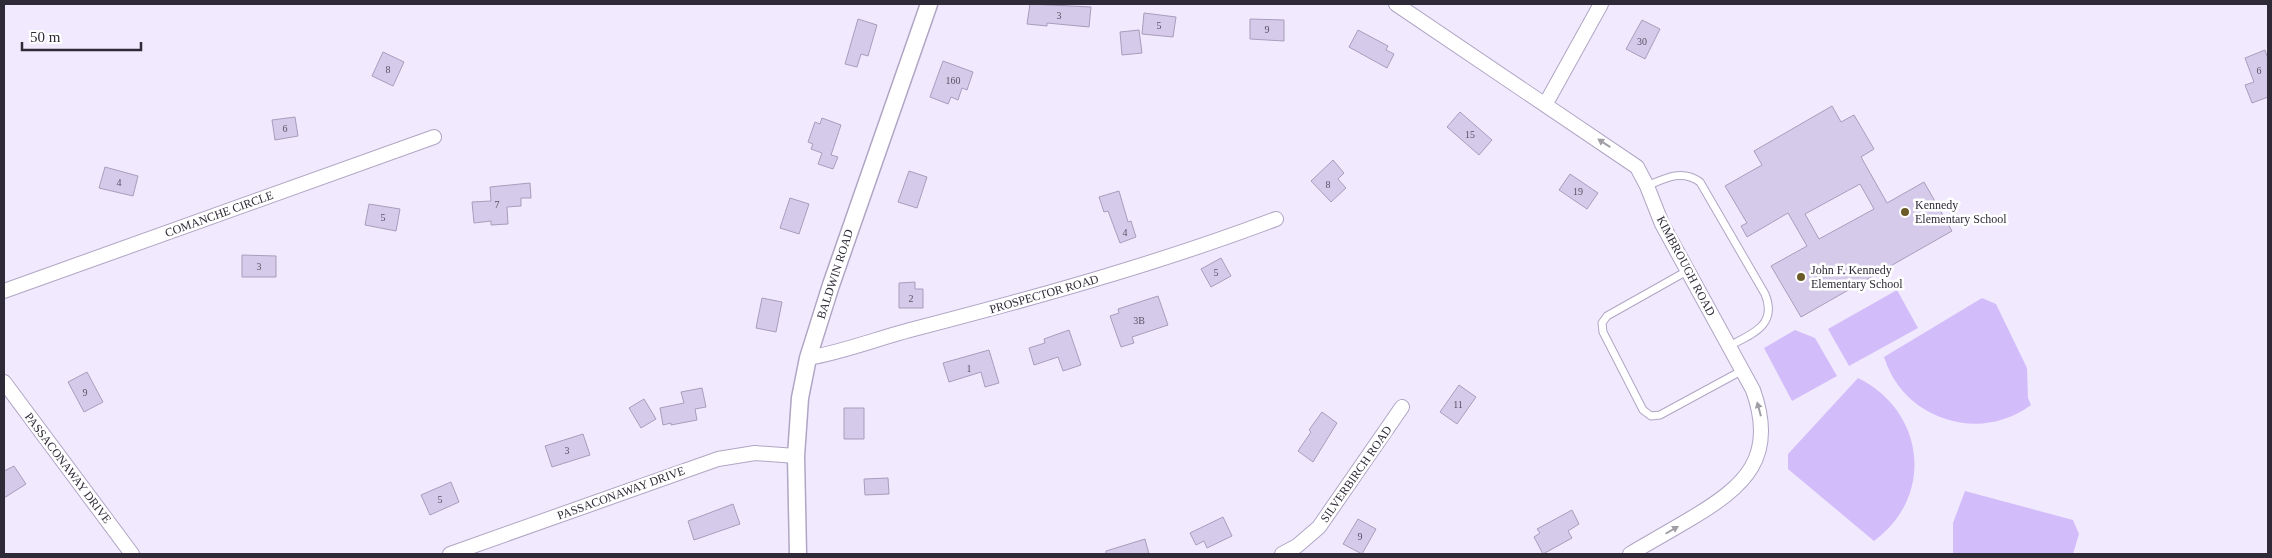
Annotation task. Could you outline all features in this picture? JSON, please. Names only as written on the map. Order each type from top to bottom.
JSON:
[{"type":"street","name":"BALDWIN ROAD","points":[[798,554],[796,456],[800,398],[808,358],[840,258],[928,4]]},
{"type":"street","name":"KIMBROUGH ROAD","points":[[1396,4],[1634,164],[1641,173],[1662,224],[1729,346],[1744,369],[1759,407],[1762,423],[1760,447],[1750,470],[1735,488],[1716,504],[1630,554]]},
{"type":"street","points":[[1545,105],[1601,4]]},
{"type":"street","name":"COMANCHE CIRCLE","points":[[4,291],[434,137]]},
{"type":"street","name":"PROSPECTOR ROAD","points":[[808,358],[831,354],[875,339],[988,310],[1172,257],[1276,219]]},
{"type":"street","name":"PASSACONAWAY DRIVE","points":[[4,382],[132,554]]},
{"type":"street","name":"SILVERBIRCH ROAD","points":[[1282,554],[1297,546],[1319,527],[1402,407]]},
{"type":"street","name":"PASSACONAWAY DRIVE","points":[[450,554],[718,458],[755,453],[796,456]]},
{"type":"lane","points":[[1647,186],[1666,177],[1685,174],[1700,182],[1765,294],[1769,308],[1765,322],[1754,332],[1729,346]]},
{"type":"lane","points":[[1687,270],[1607,316],[1602,323],[1603,332],[1643,410],[1651,416],[1660,415],[1744,369]]},
{"type":"shaded area","points":[[1897,290],[1918,328],[1849,366],[1828,329]]},
{"type":"shaded area","points":[[1982,298],[1996,304],[2027,368],[2028,398],[2031,405],[2011,417],[1989,423],[1967,423],[1945,419],[1925,410],[1908,396],[1894,378],[1884,357]]},
{"type":"shaded area","points":[[1795,330],[1815,338],[1837,376],[1792,401],[1764,348]]},
{"type":"shaded area","points":[[1858,378],[1880,393],[1897,411],[1909,432],[1914,455],[1913,478],[1907,501],[1894,522],[1874,541],[1788,469],[1788,454]]},
{"type":"shaded area","points":[[1965,491],[2073,520],[2079,534],[2073,554],[1953,554],[1953,523]]},
{"type":"building","points":[[1030,4],[1091,7],[1089,27],[1047,23],[1047,26],[1027,24]]},
{"type":"building","points":[[1144,13],[1176,17],[1173,37],[1142,34]]},
{"type":"building","points":[[858,19],[877,25],[868,56],[861,54],[857,67],[845,64]]},
{"type":"building","points":[[1250,19],[1284,20],[1284,41],[1250,39]]},
{"type":"building","points":[[1642,20],[1660,29],[1645,59],[1626,49]]},
{"type":"building","points":[[1139,30],[1142,53],[1122,55],[1120,32]]},
{"type":"building","points":[[1358,30],[1388,46],[1386,50],[1394,54],[1387,68],[1349,47]]},
{"type":"building","points":[[2265,50],[2268,59],[2268,97],[2252,103],[2245,85],[2254,82],[2245,58]]},
{"type":"building","points":[[383,52],[404,62],[393,86],[372,76]]},
{"type":"building","points":[[943,61],[973,72],[967,90],[962,88],[958,100],[951,97],[948,104],[930,97]]},
{"type":"building","name":"Kennedy Elementary School","points":[[1832,106],[1841,122],[1854,115],[1874,149],[1861,157],[1887,203],[1924,182],[1952,231],[1801,317],[1771,266],[1807,246],[1788,213],[1747,237],[1741,226],[1747,223],[1725,186],[1762,165],[1754,151]],"holes":[[[1860,184],[1874,209],[1819,239],[1805,214]]]},
{"type":"building","points":[[1460,112],[1492,140],[1479,155],[1447,127]]},
{"type":"building","points":[[295,117],[298,136],[275,140],[272,120]]},
{"type":"building","points":[[822,118],[841,125],[831,155],[838,157],[833,169],[818,164],[822,153],[811,149],[813,144],[808,142],[815,122],[820,124]]},
{"type":"building","points":[[1333,160],[1344,173],[1338,179],[1346,188],[1331,202],[1311,181]]},
{"type":"building","points":[[105,167],[138,176],[133,196],[99,188]]},
{"type":"building","points":[[909,171],[927,177],[917,208],[898,202]]},
{"type":"building","points":[[1570,174],[1598,193],[1587,209],[1559,190]]},
{"type":"building","points":[[530,183],[531,198],[521,198],[521,206],[507,207],[508,224],[491,225],[491,221],[474,223],[472,202],[491,201],[490,187]]},
{"type":"building","points":[[1119,191],[1128,222],[1131,221],[1136,237],[1120,243],[1108,211],[1104,212],[1099,197]]},
{"type":"building","points":[[790,198],[809,204],[799,234],[780,228]]},
{"type":"building","points":[[369,204],[400,209],[396,231],[365,225]]},
{"type":"building","points":[[242,255],[276,256],[276,277],[242,277]]},
{"type":"building","points":[[1221,258],[1231,276],[1211,287],[1201,269]]},
{"type":"building","points":[[915,282],[915,289],[923,289],[923,308],[899,308],[899,283]]},
{"type":"building","points":[[1158,296],[1168,325],[1132,337],[1134,343],[1121,347],[1110,316],[1119,313],[1118,309]]},
{"type":"building","points":[[762,298],[782,302],[776,332],[756,328]]},
{"type":"building","points":[[1069,330],[1081,365],[1063,371],[1058,357],[1034,365],[1029,348],[1045,343],[1044,339]]},
{"type":"building","points":[[989,350],[999,383],[985,387],[981,372],[949,382],[943,363]]},
{"type":"building","points":[[87,372],[103,402],[84,412],[68,382]]},
{"type":"building","points":[[1459,385],[1476,397],[1457,424],[1440,412]]},
{"type":"building","points":[[702,388],[706,407],[695,409],[697,420],[663,425],[660,408],[684,403],[681,392]]},
{"type":"building","points":[[644,399],[656,419],[641,428],[629,408]]},
{"type":"building","points":[[844,408],[864,408],[864,439],[844,439]]},
{"type":"building","points":[[1322,412],[1337,423],[1313,462],[1298,451],[1311,432],[1309,430]]},
{"type":"building","points":[[583,434],[590,455],[552,467],[545,446]]},
{"type":"building","points":[[14,466],[26,484],[4,498],[4,471]]},
{"type":"building","points":[[888,478],[889,494],[865,495],[864,479]]},
{"type":"building","points":[[451,482],[459,502],[430,515],[421,495]]},
{"type":"building","points":[[733,504],[740,524],[694,540],[688,521]]},
{"type":"building","points":[[1572,510],[1579,524],[1568,531],[1572,538],[1543,554],[1534,537],[1540,533],[1537,529]]},
{"type":"building","points":[[1223,517],[1232,536],[1207,548],[1204,541],[1196,545],[1190,533]]},
{"type":"building","points":[[1358,519],[1376,529],[1362,554],[1343,544]]},
{"type":"building","points":[[1145,539],[1149,554],[1106,554],[1106,551]]},
{"type":"place","name":"Kennedy Elementary School","points":[[1905,212]]},
{"type":"place","name":"John F. Kennedy Elementary School","points":[[1801,277]]}]
